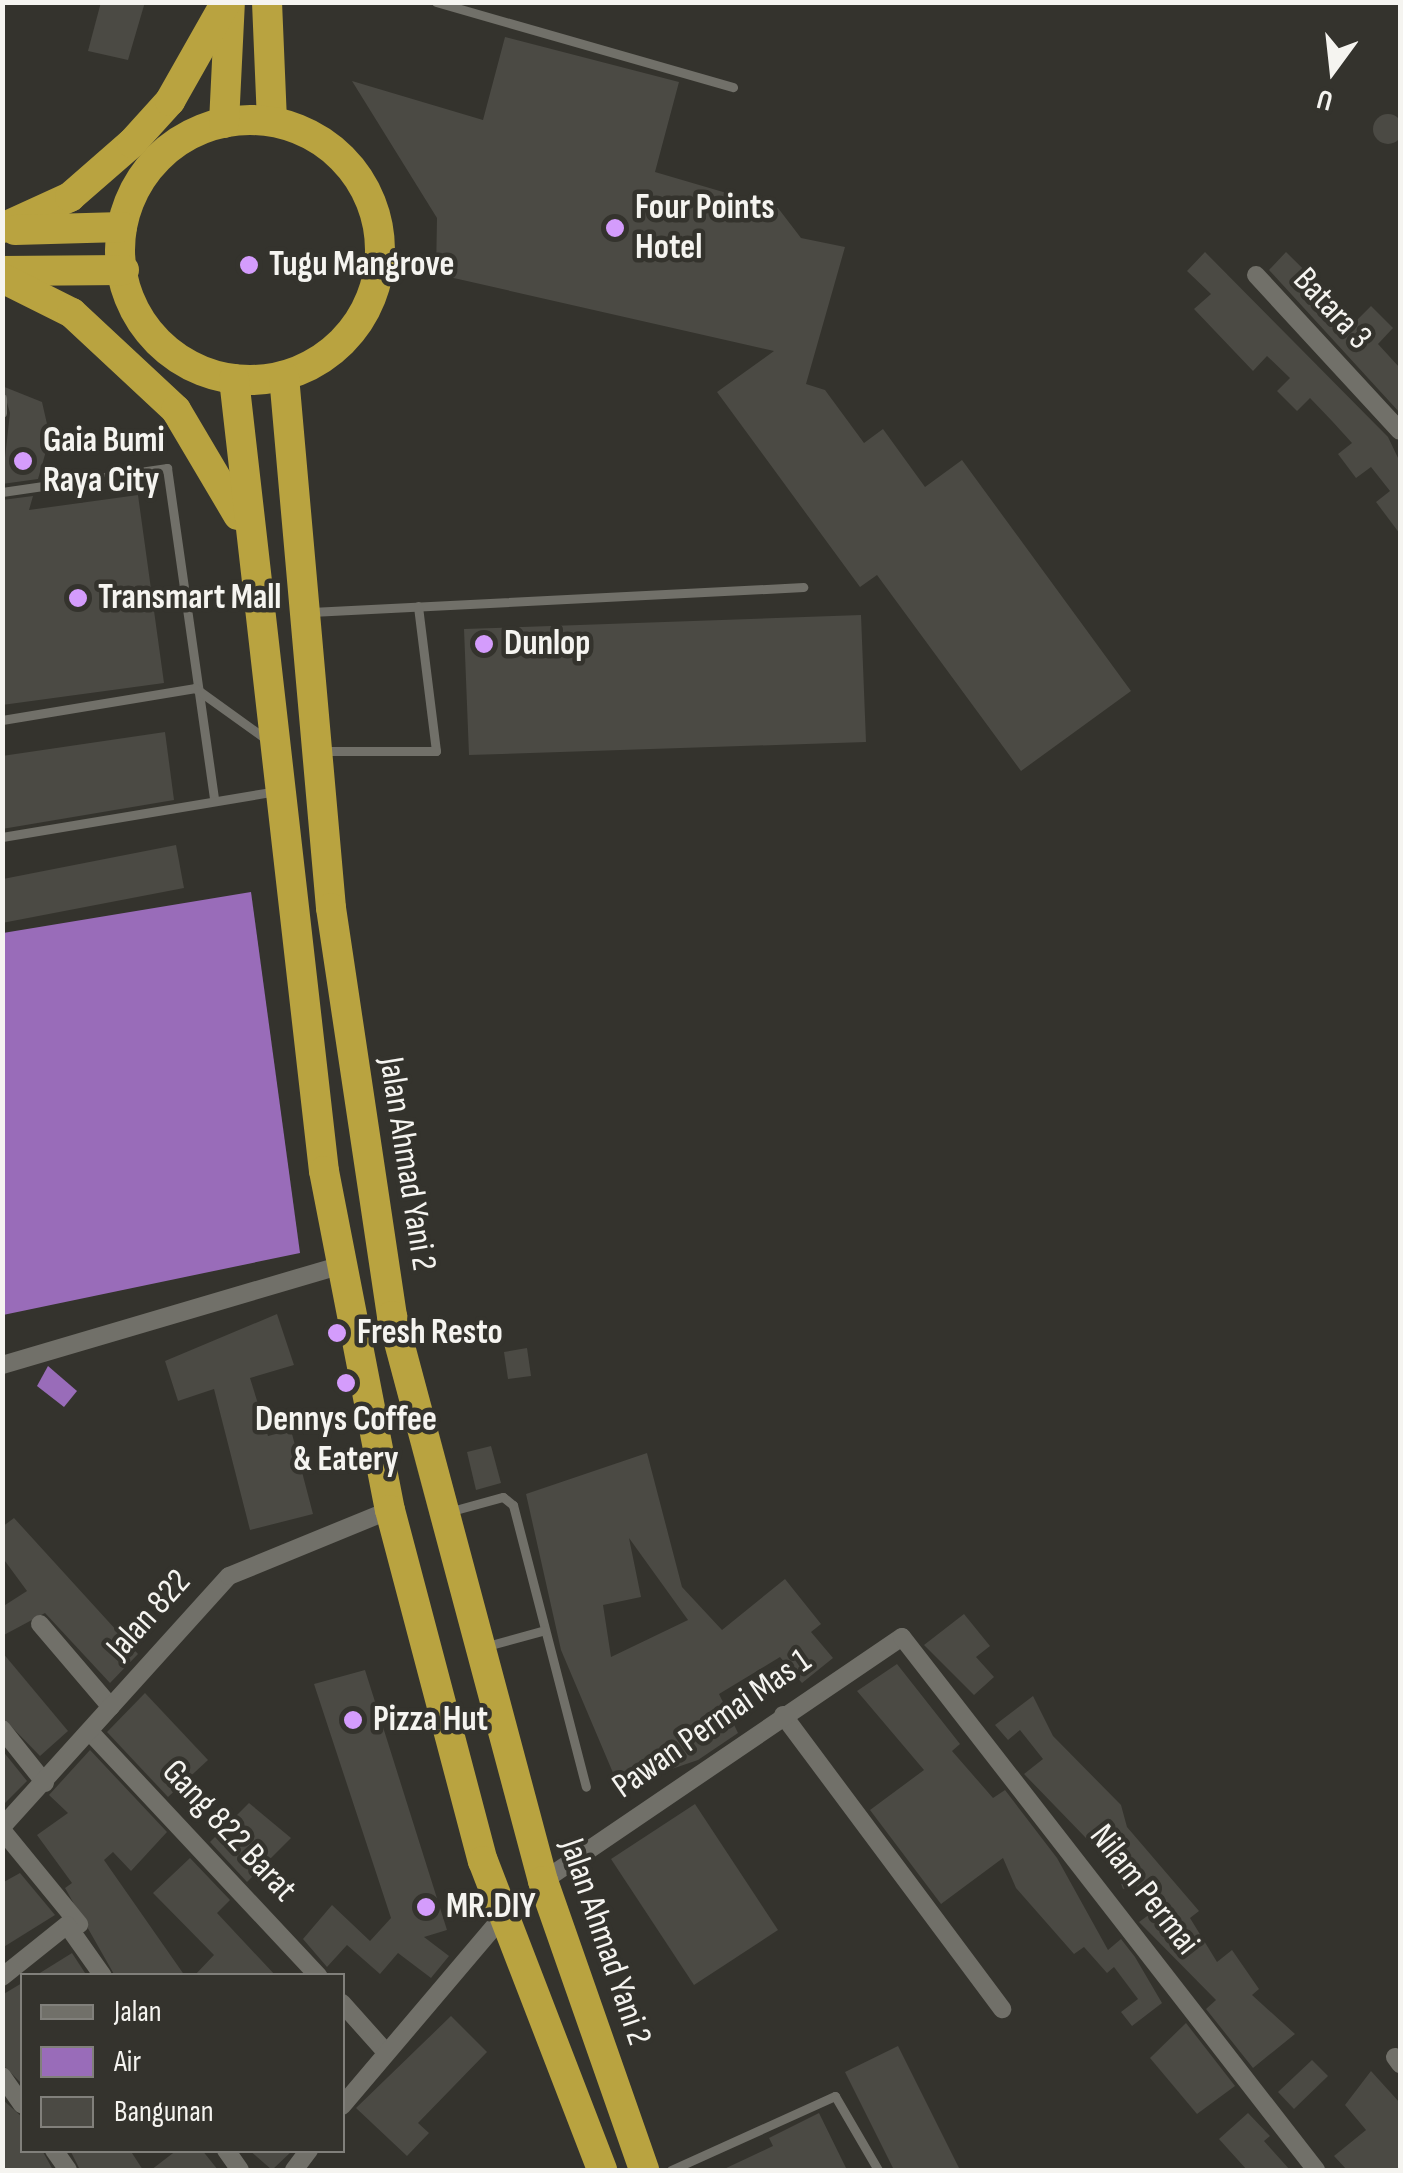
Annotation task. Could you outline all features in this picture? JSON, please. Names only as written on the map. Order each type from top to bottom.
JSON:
[{"type":"highway","points":[[224,123],[228,2]]},
{"type":"highway","points":[[2,229],[53,208],[132,143],[170,102],[228,2]]},
{"type":"highway","points":[[267,2],[272,122]]},
{"type":"highway","points":[[272,122],[316,139],[353,170],[379,244],[360,320],[339,345],[284,376],[234,379],[176,357],[150,334],[124,270],[122,227],[148,167],[174,143],[224,123],[272,122]]},
{"type":"highway","points":[[2,229],[122,227]]},
{"type":"highway","points":[[2,274],[124,270]]},
{"type":"highway","points":[[2,274],[72,313],[176,410],[207,451],[247,536]]},
{"type":"highway","name":"Jalan Ahmad Yani 2","points":[[284,376],[298,612],[392,1316],[440,1514],[543,1880],[644,2170]]},
{"type":"highway","points":[[234,379],[276,791],[342,1265],[390,1510],[504,1914],[602,2170]]},
{"type":"street","name":"Batara 3","points":[[1256,276],[1400,431]]},
{"type":"street","points":[[2,1366],[342,1265]]},
{"type":"street","name":"Jalan 822","points":[[2,1828],[229,1576],[390,1510]]},
{"type":"street","points":[[40,1624],[111,1707]]},
{"type":"street","name":"Pawan Permai Mas 1","points":[[543,1880],[893,1636],[915,1653]]},
{"type":"street","name":"Nilam Permai","points":[[915,1653],[1316,2170]]},
{"type":"street","points":[[783,1714],[1002,2009]]},
{"type":"street","points":[[2,1729],[45,1783]]},
{"type":"street","name":"Gang 822 Barat","points":[[91,1733],[315,1973]]},
{"type":"street","points":[[2,1828],[79,1924]]},
{"type":"street","points":[[345,2102],[384,2050],[504,1914]]},
{"type":"street","points":[[2,1977],[68,1925],[101,1973]]},
{"type":"street","points":[[345,2006],[384,2050]]},
{"type":"street","points":[[2,2076],[20,2101]]},
{"type":"lane","points":[[436,2],[733,87]]},
{"type":"lane","points":[[2,398],[2,413]]},
{"type":"lane","points":[[2,492],[168,468],[195,688],[214,799]]},
{"type":"lane","points":[[298,612],[803,587]]},
{"type":"lane","points":[[314,751],[436,751],[418,606]]},
{"type":"lane","points":[[2,720],[195,688],[270,742]]},
{"type":"lane","points":[[2,837],[276,791]]},
{"type":"lane","points":[[440,1514],[510,1499],[586,1787]]},
{"type":"lane","points":[[480,1648],[545,1630]]},
{"type":"lane","points":[[671,2170],[834,2096],[878,2170]]},
{"type":"water","points":[[251,892],[300,1253],[3,1315],[3,933]]},
{"type":"water","points":[[48,1366],[77,1391],[64,1407],[37,1386]]},
{"type":"building","points":[[101,2],[145,2],[128,60],[88,51]]},
{"type":"building","points":[[505,37],[679,82],[655,172],[778,208],[801,238],[845,247],[806,384],[825,390],[864,443],[883,429],[925,487],[962,460],[1131,691],[1021,771],[877,575],[860,587],[717,392],[774,351],[436,274],[437,218],[352,81],[483,120]]},
{"type":"building","points":[[1388,114],[1398,119],[1403,129],[1398,139],[1388,144],[1378,139],[1373,129],[1378,119]]},
{"type":"building","points":[[1205,252],[1388,437],[1400,462],[1400,534],[1376,502],[1390,491],[1371,467],[1356,478],[1338,454],[1352,443],[1332,421],[1310,398],[1297,411],[1277,391],[1290,378],[1267,356],[1253,371],[1194,309],[1211,294],[1187,271]]},
{"type":"building","points":[[1286,252],[1356,321],[1371,306],[1393,328],[1378,344],[1400,368],[1400,413],[1269,270]]},
{"type":"building","name":"Gaia Bumi Raya City","points":[[2,386],[42,402],[50,437],[38,479],[2,484],[10,413]]},
{"type":"building","name":"Transmart Mall","points":[[138,495],[164,683],[2,705],[2,500],[33,496],[29,510]]},
{"type":"building","points":[[861,615],[866,742],[469,755],[464,629]]},
{"type":"building","points":[[165,732],[174,800],[2,829],[2,756]]},
{"type":"building","points":[[176,845],[184,888],[2,923],[3,879]]},
{"type":"building","points":[[277,1314],[294,1365],[250,1378],[268,1436],[291,1430],[313,1514],[250,1530],[214,1389],[178,1401],[165,1361]]},
{"type":"building","points":[[527,1348],[531,1376],[508,1379],[504,1352]]},
{"type":"building","points":[[491,1446],[501,1483],[476,1490],[467,1452]]},
{"type":"building","points":[[647,1453],[682,1587],[722,1630],[785,1579],[821,1624],[811,1632],[833,1658],[802,1683],[780,1657],[719,1694],[738,1733],[698,1760],[619,1787],[561,1650],[526,1494]],"holes":[[[629,1538],[688,1620],[611,1657],[603,1605],[641,1597]]]},
{"type":"building","points":[[14,1518],[138,1654],[110,1683],[45,1613],[2,1636],[2,1607],[27,1591],[2,1557],[2,1527]]},
{"type":"building","points":[[964,1614],[990,1646],[976,1657],[994,1677],[974,1695],[924,1645]]},
{"type":"building","points":[[2,1652],[68,1731],[40,1756],[2,1717]]},
{"type":"building","points":[[897,1664],[960,1744],[952,1751],[993,1798],[1005,1790],[1057,1858],[1108,1950],[1121,1939],[1135,1957],[1162,2003],[1132,2026],[1121,2012],[1138,1999],[1114,1967],[1107,1973],[1084,1947],[1074,1954],[1016,1888],[1003,1858],[941,1904],[870,1810],[924,1770],[857,1691]]},
{"type":"building","points":[[365,1670],[447,1930],[424,1937],[449,1956],[431,1978],[398,1953],[380,1974],[347,1945],[327,1967],[303,1939],[332,1905],[370,1941],[391,1918],[314,1684]]},
{"type":"building","points":[[145,1693],[208,1760],[168,1797],[107,1732]]},
{"type":"building","points":[[1033,1696],[1053,1736],[1121,1805],[1127,1827],[1199,1911],[1190,1918],[1217,1962],[1232,1950],[1259,1989],[1252,1995],[1295,2034],[1253,2068],[1206,2009],[1216,2000],[1139,1922],[1157,1909],[1136,1885],[1123,1889],[1115,1868],[1024,1774],[1043,1759],[1020,1730],[1008,1740],[995,1725]]},
{"type":"building","points":[[2,1750],[27,1781],[2,1806]]},
{"type":"building","points":[[90,1750],[167,1832],[131,1871],[113,1852],[104,1860],[183,1973],[113,1973],[65,1888],[72,1883],[37,1835],[68,1813],[49,1795]]},
{"type":"building","points":[[249,1803],[291,1838],[247,1882],[210,1842]]},
{"type":"building","points":[[695,1804],[778,1930],[694,1985],[611,1859]]},
{"type":"building","points":[[190,1858],[230,1900],[217,1913],[273,1973],[197,1973],[214,1955],[153,1893]]},
{"type":"building","points":[[20,1873],[55,1915],[2,1948],[2,1883]]},
{"type":"building","points":[[72,1953],[85,1973],[40,1973]]},
{"type":"building","points":[[20,1984],[20,2082],[2,2064],[2,1995]]},
{"type":"building","points":[[451,2016],[487,2052],[418,2123],[429,2133],[407,2156],[356,2108]]},
{"type":"building","points":[[1186,2023],[1235,2086],[1197,2114],[1150,2058]]},
{"type":"building","points":[[898,2046],[960,2170],[894,2170],[845,2072]]},
{"type":"building","points":[[1312,2060],[1328,2076],[1294,2109],[1278,2092]]},
{"type":"building","points":[[1371,2071],[1400,2103],[1400,2170],[1347,2170],[1334,2156],[1366,2130],[1345,2105]]},
{"type":"building","points":[[2,2099],[20,2115],[20,2153],[44,2153],[53,2170],[2,2170]]},
{"type":"building","points":[[819,2113],[847,2170],[722,2170],[773,2146],[769,2138]]},
{"type":"building","points":[[1248,2113],[1270,2136],[1264,2141],[1290,2170],[1247,2170],[1219,2139]]},
{"type":"building","points":[[72,2153],[132,2153],[143,2170],[80,2170]]},
{"type":"building","points":[[173,2153],[204,2153],[218,2170],[151,2170]]},
{"type":"building","points":[[252,2153],[290,2153],[272,2170]]},
{"type":"place","name":"Four Points Hotel","points":[[615,228]]},
{"type":"place","name":"Tugu Mangrove","points":[[249,265]]},
{"type":"place","name":"Gaia Bumi Raya City","points":[[23,461]]},
{"type":"place","name":"Transmart Mall","points":[[78,598]]},
{"type":"place","name":"Dunlop","points":[[484,644]]},
{"type":"place","name":"Fresh Resto","points":[[337,1333]]},
{"type":"place","name":"Dennys Coffee & Eatery","points":[[346,1383]]},
{"type":"place","name":"Pizza Hut","points":[[353,1720]]},
{"type":"place","name":"MR.DIY","points":[[426,1907]]}]
